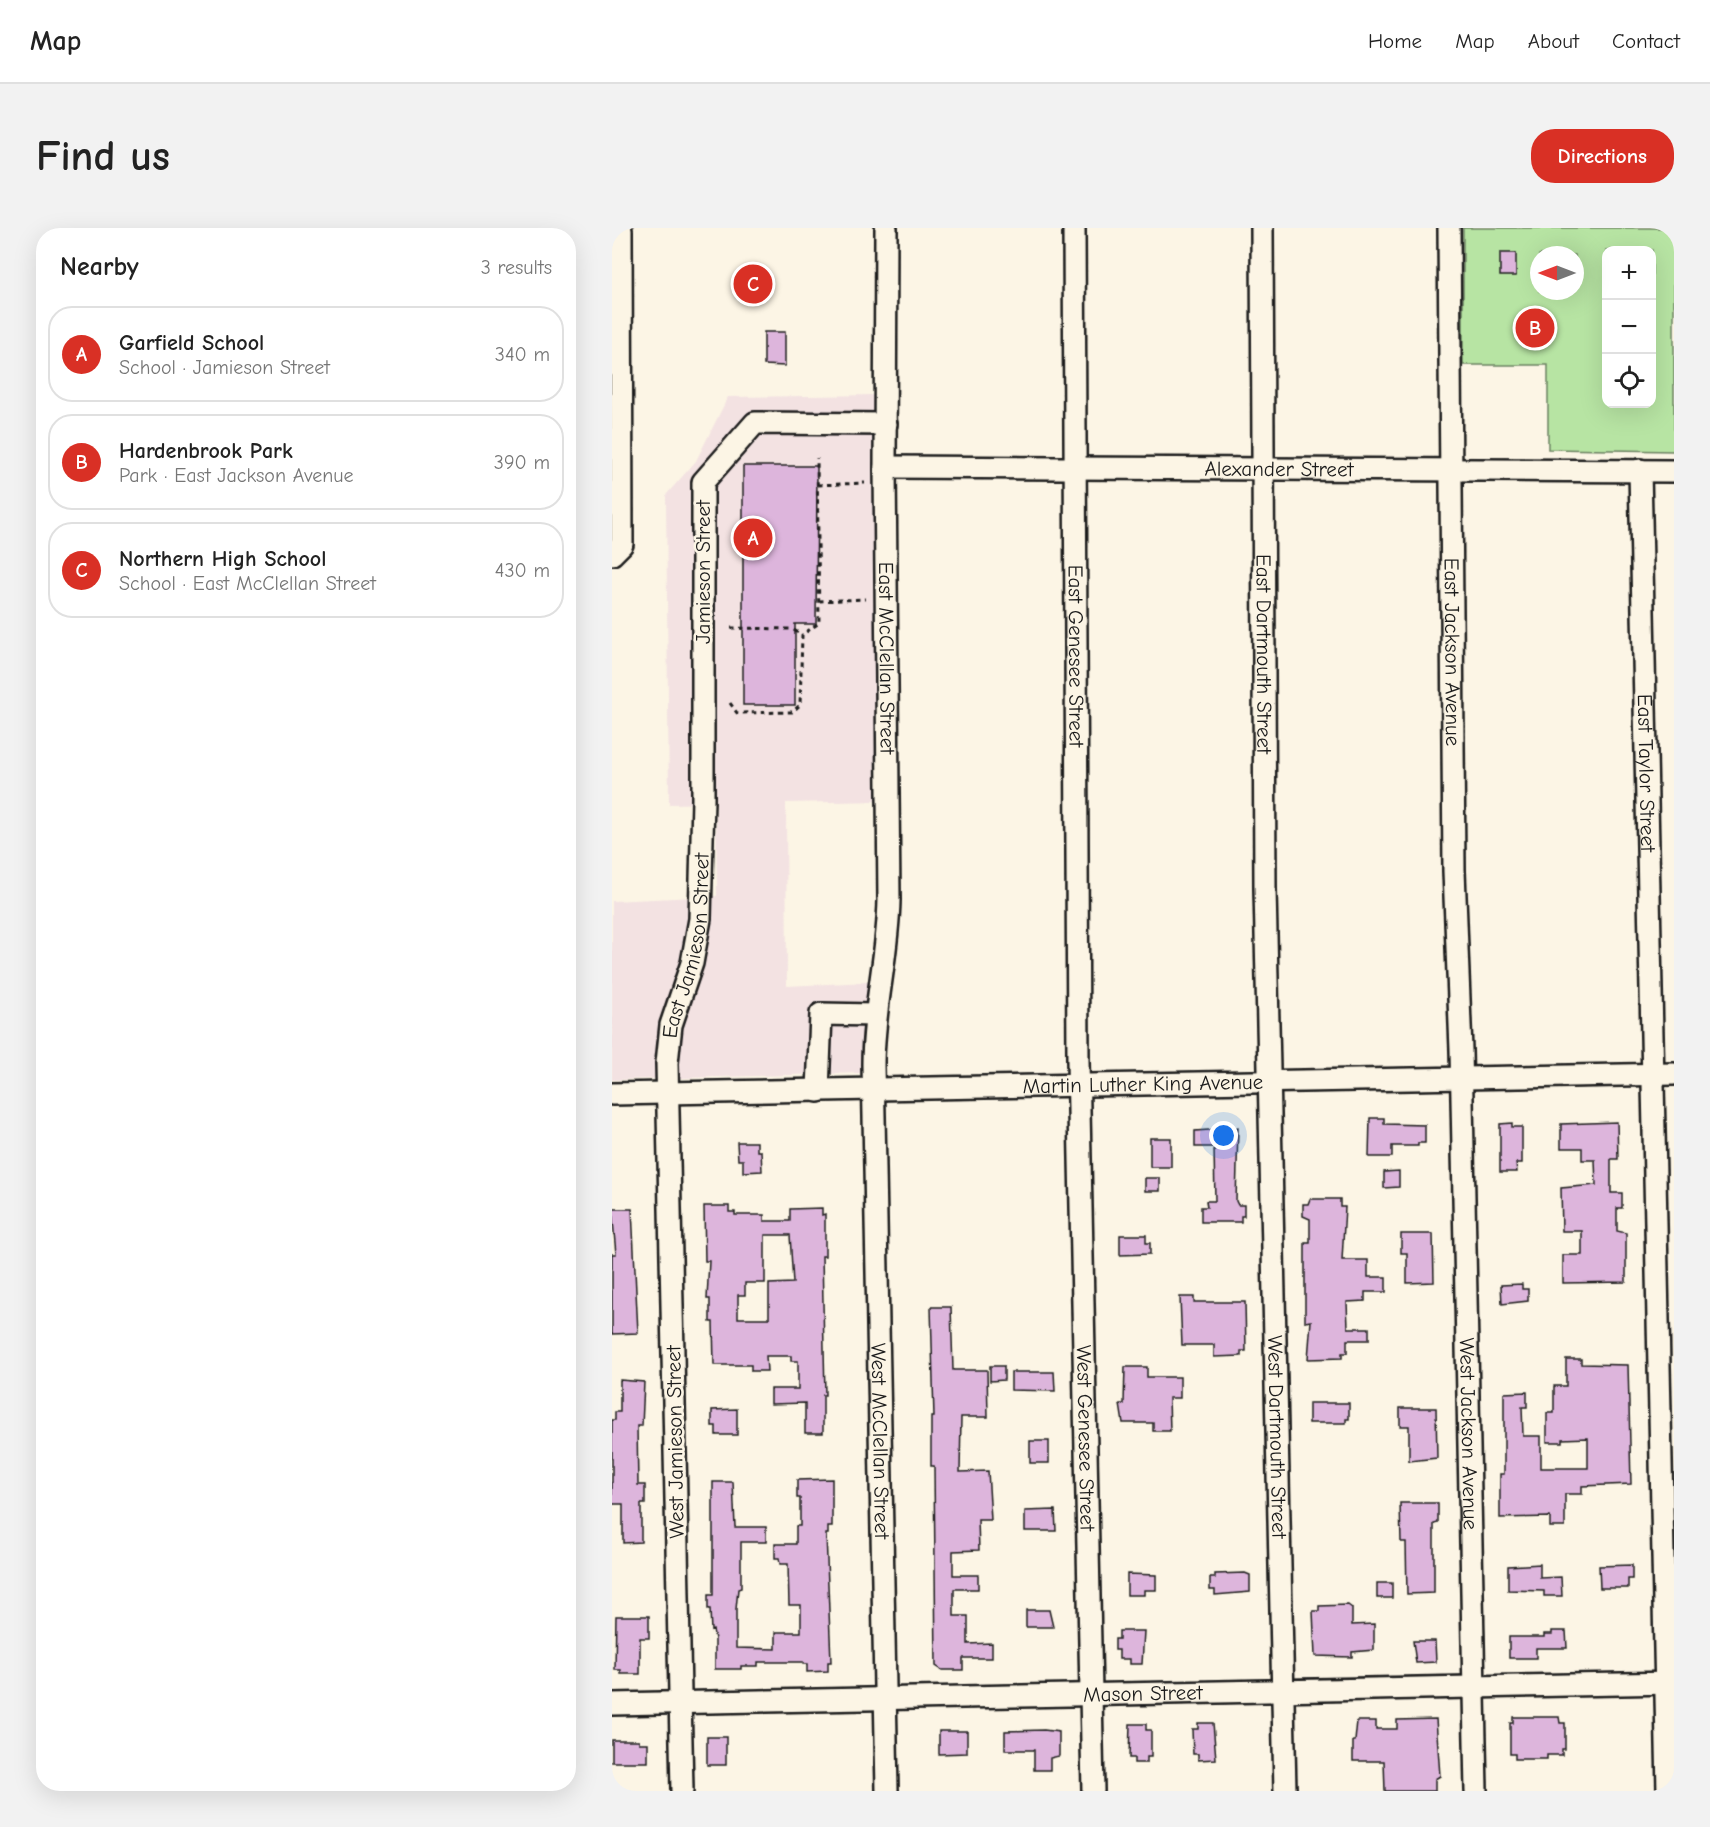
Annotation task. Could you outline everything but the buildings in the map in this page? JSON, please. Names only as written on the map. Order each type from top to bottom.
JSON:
[{"type":"street","name":"East McClellan Street","points":[[874,1089],[875,1015],[886,942],[889,900],[885,468],[886,228]]},
{"type":"street","name":"East Genesee Street","points":[[1074,228],[1079,1084]]},
{"type":"street","name":"East Dartmouth Street","points":[[1262,228],[1265,889],[1270,1081]]},
{"type":"street","name":"East Jackson Avenue","points":[[1449,228],[1454,871],[1462,1078]]},
{"type":"street","points":[[612,554],[622,544],[617,386],[621,230]]},
{"type":"street","name":"Jamieson Street","points":[[704,799],[704,482],[755,423],[886,424]]},
{"type":"street","name":"Alexander Street","points":[[885,468],[1674,471]]},
{"type":"street","name":"East Taylor Street","points":[[1640,470],[1650,1049],[1664,1074],[1670,1683],[1668,1791]]},
{"type":"street","name":"East Jamieson Street","points":[[668,1093],[671,1025],[698,937],[704,799]]},
{"type":"street","points":[[818,1090],[821,1014],[875,1015]]},
{"type":"street","name":"Martin Luther King Avenue","points":[[612,1094],[1664,1074]]},
{"type":"street","name":"West Jackson Avenue","points":[[1462,1078],[1476,1791]]},
{"type":"street","name":"West Dartmouth Street","points":[[1270,1081],[1285,1791]]},
{"type":"street","name":"West Genesee Street","points":[[1079,1084],[1093,1791]]},
{"type":"street","name":"West McClellan Street","points":[[874,1089],[887,1791]]},
{"type":"street","name":"West Jamieson Street","points":[[668,1093],[682,1791]]},
{"type":"street","name":"Mason Street","points":[[612,1704],[1670,1683]]},
{"type":"path","points":[[802,635],[819,623],[818,458]]},
{"type":"path","points":[[818,485],[865,483]]},
{"type":"path","points":[[819,600],[865,599]]},
{"type":"path","points":[[731,628],[792,629],[802,635]]},
{"type":"path","points":[[730,703],[737,713],[792,712],[800,705],[802,635]]},
{"type":"shaded area","points":[[878,395],[882,801],[786,803],[787,986],[868,982],[860,1073],[612,1080],[612,901],[717,896],[716,803],[669,804],[666,495],[696,461],[728,397]]},
{"type":"green space","points":[[1463,228],[1674,228],[1674,451],[1548,449],[1548,365],[1463,365]]},
{"type":"place","name":"Northern High School","points":[[753,284]]},
{"type":"place","name":"Hardenbrook Park","points":[[1535,328]]},
{"type":"place","name":"Garfield School","points":[[753,538]]}]
